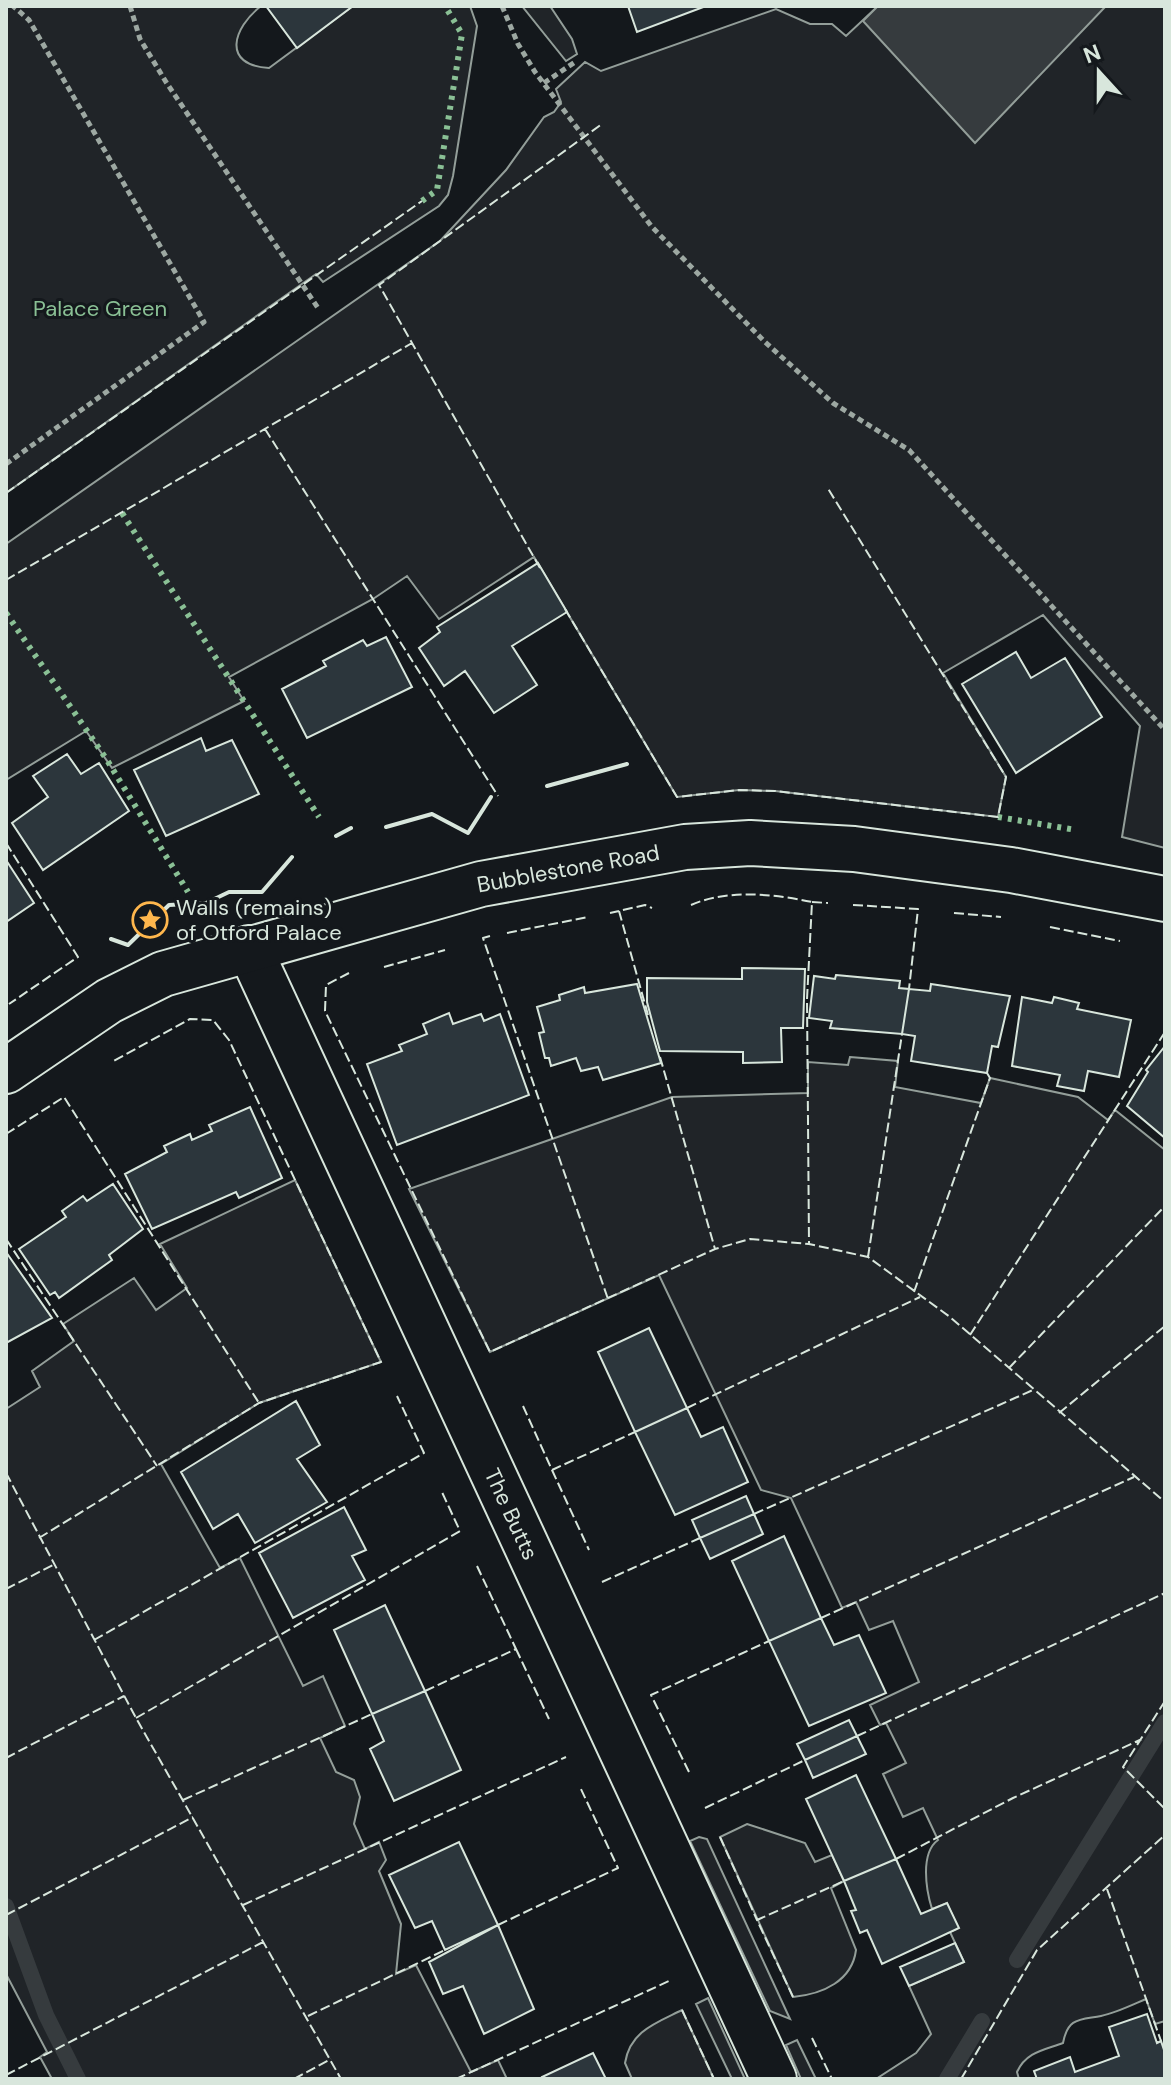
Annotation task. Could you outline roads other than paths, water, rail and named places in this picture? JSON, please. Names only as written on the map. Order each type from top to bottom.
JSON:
[{"type":"street","name":"Bubblestone Road","points":[[6,1071],[134,987],[163,974],[481,884],[669,850],[731,843],[817,845],[1011,870],[1165,899]]},
{"type":"street","name":"The Butts","points":[[249,948],[774,2079]]},
{"type":"waterway","points":[[1017,1960],[1165,1722]]},
{"type":"waterway","points":[[6,1906],[46,2015],[78,2079]]},
{"type":"waterway","points":[[947,2079],[982,2021]]},
{"type":"place","name":"Walls (remains) of Otford Palace","points":[[150,920]]},
{"type":"park label","name":"Palace Green","points":[[100,308]]}]
